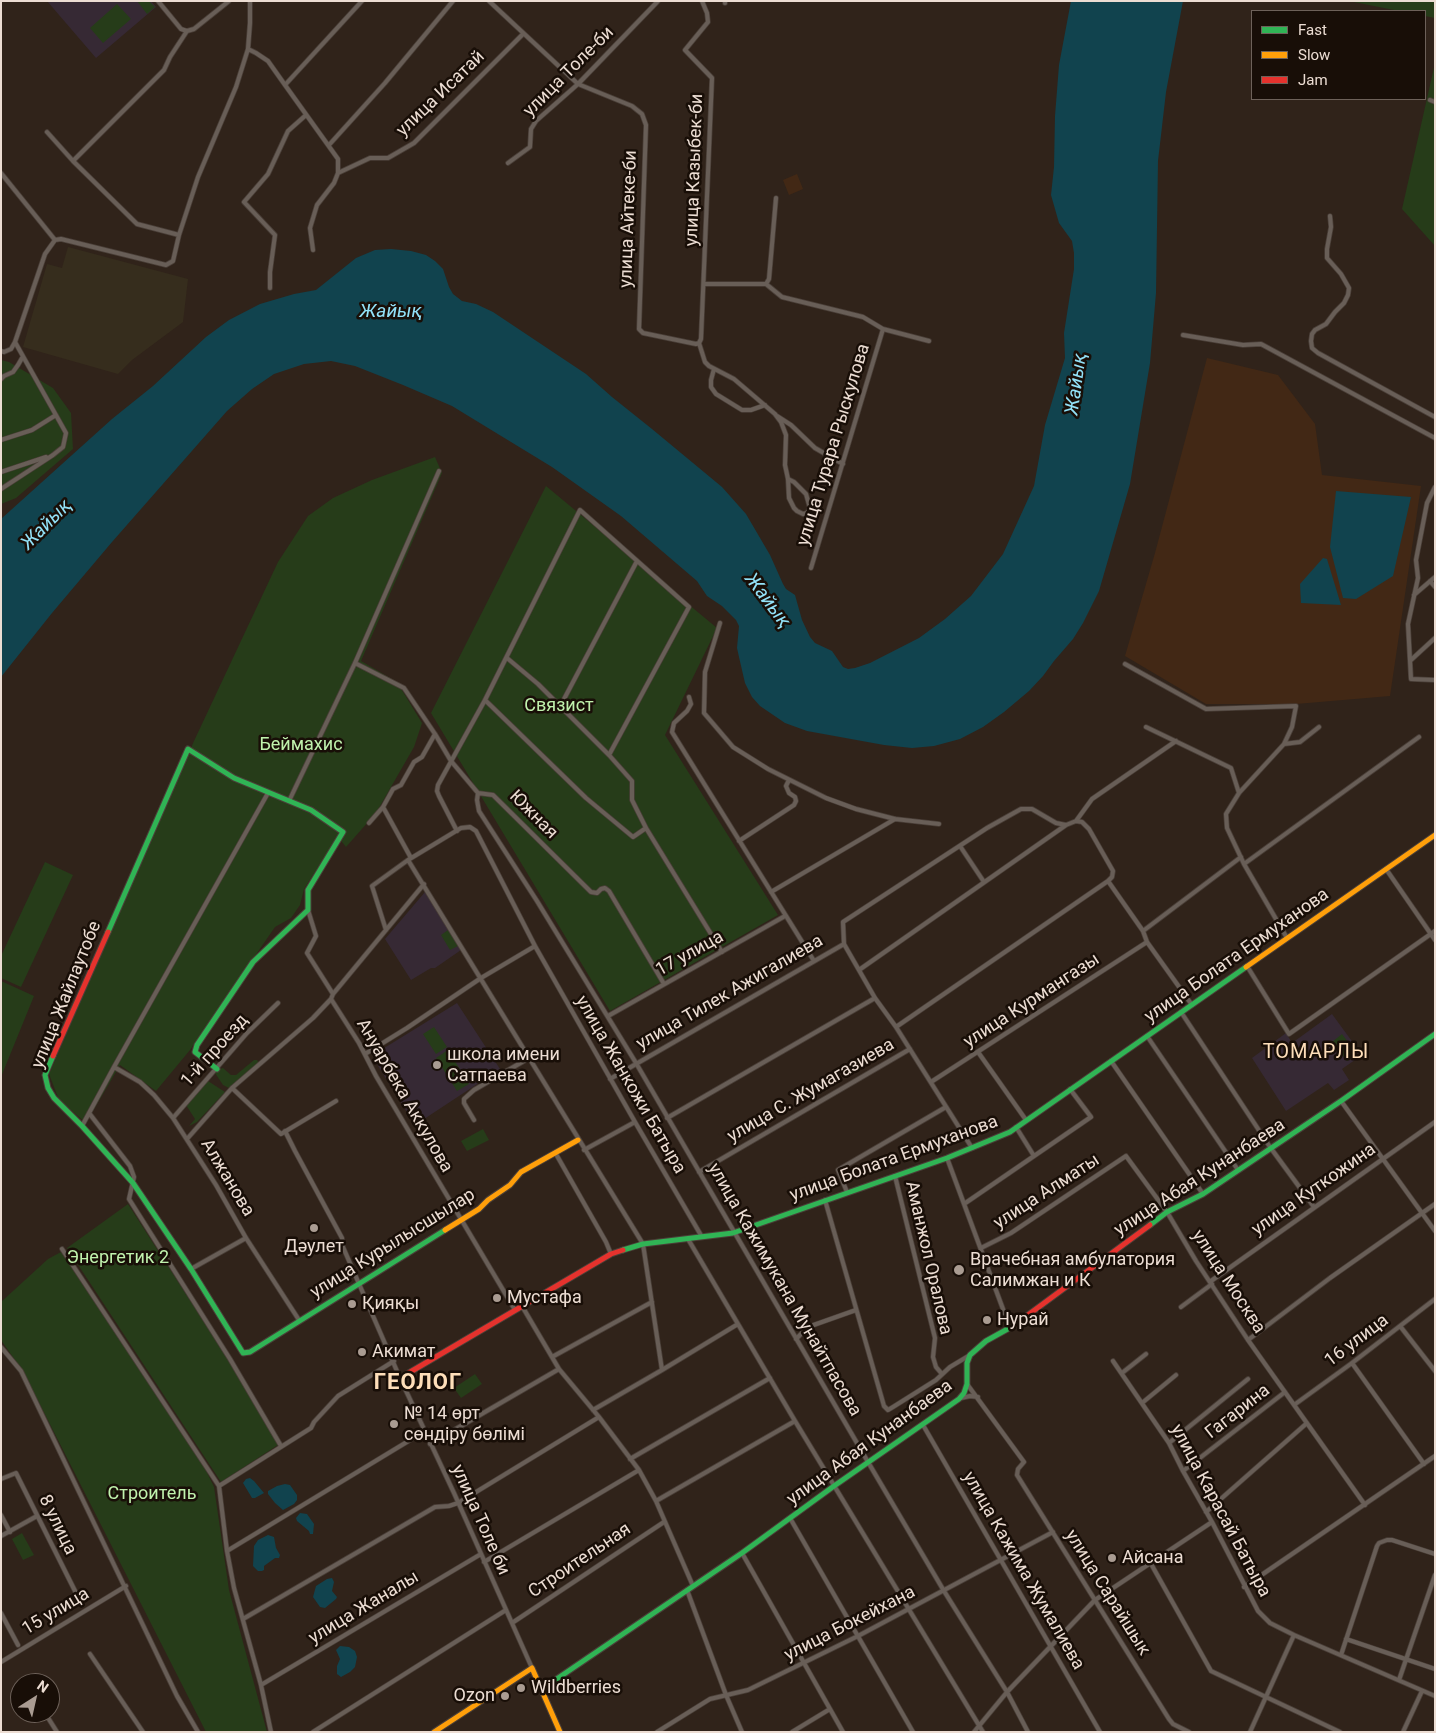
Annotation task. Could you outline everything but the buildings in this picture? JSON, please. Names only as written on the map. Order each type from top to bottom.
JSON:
[{"type":"street","points":[[158,1],[181,29],[187,32]]},
{"type":"street","points":[[73,160],[164,70],[170,57],[187,32],[194,29],[229,1]]},
{"type":"street","points":[[1,351],[4,352],[10,349],[15,342],[45,254],[55,240],[61,239],[166,265],[173,261],[179,235],[198,177],[236,87],[248,49],[250,1]]},
{"type":"street","points":[[285,85],[362,1]]},
{"type":"street","points":[[329,145],[385,83],[453,1]]},
{"type":"street","points":[[489,1],[578,84]]},
{"type":"street","name":"улица Толе-би","points":[[508,163],[530,148],[532,129],[536,121],[578,84],[658,1]]},
{"type":"street","name":"улица Казыбек-би","points":[[700,341],[712,78],[684,50],[708,22],[707,13],[702,1]]},
{"type":"street","name":"улица Исатай","points":[[338,173],[370,158],[388,158],[414,143],[523,34]]},
{"type":"street","points":[[248,49],[268,61],[338,158],[338,173],[334,183],[317,205],[310,228],[313,250]]},
{"type":"street","name":"улица Айтеке-би","points":[[578,84],[632,106],[642,114],[646,125],[640,332],[696,344],[700,341]]},
{"type":"street","points":[[1430,100],[1435,102]]},
{"type":"street","points":[[270,288],[275,234],[244,202],[268,174],[288,131],[306,115]]},
{"type":"street","points":[[47,132],[137,224],[179,235]]},
{"type":"street","points":[[1,173],[55,240]]},
{"type":"street","points":[[766,284],[769,279],[776,198]]},
{"type":"street","points":[[1330,216],[1331,227],[1327,258],[1341,274],[1349,288],[1348,296],[1326,324],[1315,330],[1312,334],[1310,341],[1312,348],[1435,417]]},
{"type":"street","points":[[704,284],[766,284],[782,297],[863,317],[883,328],[929,341]]},
{"type":"street","name":"улица Турара Рыскулова","points":[[811,568],[883,328]]},
{"type":"street","points":[[1183,335],[1243,345],[1261,344],[1435,438]]},
{"type":"street","points":[[700,341],[705,362],[714,369],[734,378],[776,414],[791,424],[815,448],[843,464]]},
{"type":"street","points":[[1,489],[63,447],[66,433],[22,358],[15,342]]},
{"type":"street","points":[[1,379],[13,372],[22,358]]},
{"type":"street","points":[[714,369],[711,388],[716,394],[742,410],[751,410],[765,405]]},
{"type":"street","points":[[776,414],[786,435],[785,464],[789,498],[794,508],[803,514],[807,513],[810,508],[806,494],[794,482],[788,479]]},
{"type":"street","points":[[1,440],[32,430],[56,416]]},
{"type":"street","points":[[1,472],[53,455]]},
{"type":"street","points":[[289,801],[355,663],[439,471]]},
{"type":"street","points":[[1435,487],[1427,503],[1416,560],[1418,578],[1408,624],[1412,680],[1435,680]]},
{"type":"street","points":[[386,930],[372,886],[410,859],[459,830],[437,791],[438,786],[507,658],[580,510],[689,608],[609,755]]},
{"type":"street","points":[[558,704],[563,701],[637,561]]},
{"type":"street","points":[[1414,595],[1435,576]]},
{"type":"street","points":[[1430,581],[1435,587]]},
{"type":"street","points":[[720,623],[705,672],[704,713],[733,747],[768,769],[826,798],[856,809],[895,819],[939,824]]},
{"type":"street","points":[[1411,660],[1435,638]]},
{"type":"street","points":[[507,658],[538,684],[609,755],[632,781],[632,800],[646,828],[722,952]]},
{"type":"street","name":"Южная","points":[[355,663],[404,688],[451,761],[478,793],[493,795],[591,892],[594,893],[605,888],[608,891],[664,984]]},
{"type":"street","points":[[1125,664],[1206,709],[1296,706],[1292,727],[1284,744],[1239,793],[1226,814],[1226,828],[1244,864],[1287,938]]},
{"type":"street","points":[[689,697],[690,704],[687,711],[674,723],[672,732],[814,961]]},
{"type":"street","points":[[485,700],[586,798],[633,837],[646,828]]},
{"type":"street","points":[[1146,727],[1231,768],[1239,793]]},
{"type":"street","points":[[1284,744],[1300,742],[1319,728]]},
{"type":"street","points":[[369,823],[383,807],[393,789],[402,785],[414,762],[422,757],[435,734]]},
{"type":"street","points":[[1244,864],[1419,737]]},
{"type":"street","points":[[1076,821],[1092,799],[1176,741]]},
{"type":"street","name":"улица Жайлаутобе","points":[[243,1353],[192,1269],[133,1183],[54,1098],[48,1088],[45,1075],[188,749],[234,778],[268,793]]},
{"type":"street","points":[[739,841],[794,805],[796,801],[786,786],[789,780]]},
{"type":"street","points":[[82,1126],[268,793],[311,810],[343,832],[308,890],[308,910],[316,936],[307,953],[333,994]]},
{"type":"street","name":"улица Кажимукана Мунайтпасова","points":[[478,793],[479,811],[608,1016],[736,1232],[796,1339],[944,1591],[1007,1692],[1028,1732]]},
{"type":"street","points":[[383,807],[424,884],[584,1150],[643,1244],[662,1370]]},
{"type":"street","points":[[972,1148],[896,1027],[875,998],[844,944],[843,922],[987,828],[1021,809],[1032,809],[1056,823],[1066,825]]},
{"type":"street","points":[[771,892],[895,819]]},
{"type":"street","points":[[859,970],[1066,825],[1076,821],[1082,822],[1089,829],[1113,871],[1112,877],[896,1027]]},
{"type":"street","name":"улица Жанкожи Батыра","points":[[459,830],[470,827],[476,832],[535,946],[610,1080],[702,1237]]},
{"type":"street","name":"улица Болата Ермуханова","points":[[400,1378],[611,1254],[643,1244],[736,1232],[947,1158],[1010,1132],[1435,835]]},
{"type":"street","points":[[960,846],[984,882]]},
{"type":"street","points":[[1142,931],[1241,857]]},
{"type":"street","points":[[1386,869],[1433,933],[1435,940]]},
{"type":"street","points":[[1108,881],[1142,931],[1147,942],[1192,1004]]},
{"type":"street","points":[[187,1139],[232,1088],[313,1018],[331,999],[333,994],[424,884]]},
{"type":"street","points":[[217,1069],[195,1052],[196,1045],[253,962],[308,910]]},
{"type":"street","name":"17 улица","points":[[608,1016],[786,916]]},
{"type":"street","points":[[1247,966],[1289,1034],[1433,933]]},
{"type":"street","name":"улица Курмангазы","points":[[931,1082],[1147,942]]},
{"type":"street","name":"улица Тилек Ажигалиева","points":[[610,1080],[636,1063],[844,944]]},
{"type":"street","points":[[365,1054],[481,978],[535,946]]},
{"type":"street","points":[[667,1118],[875,998]]},
{"type":"street","name":"Ануарбека Аккулова","points":[[331,999],[515,1310]]},
{"type":"street","name":"1-й проезд","points":[[173,1118],[247,1033],[278,1003]]},
{"type":"street","points":[[1181,1012],[1270,1148],[1314,1207]]},
{"type":"street","name":"улица Абая Кунанбаева","points":[[542,1690],[742,1553],[959,1399],[968,1384],[967,1363],[970,1355],[986,1341],[1010,1328],[1167,1212],[1203,1194],[1341,1101],[1435,1034]]},
{"type":"street","points":[[1147,1036],[1238,1170]]},
{"type":"street","name":"улица С. Жумагазиева","points":[[700,1172],[910,1049]]},
{"type":"street","points":[[978,1052],[1026,1120]]},
{"type":"street","points":[[474,1120],[464,1103],[464,1099],[474,1090],[529,1058]]},
{"type":"street","points":[[1111,1061],[1203,1194]]},
{"type":"street","name":"Алжанова","points":[[114,1067],[140,1082],[154,1094],[173,1118],[216,1185],[246,1238],[299,1320]]},
{"type":"street","points":[[232,1088],[281,1134],[336,1101]]},
{"type":"street","name":"улица Алматы","points":[[964,1204],[1091,1117],[1070,1089]]},
{"type":"street","points":[[1341,1101],[1435,1231]]},
{"type":"street","points":[[847,1192],[838,1170],[946,1107]]},
{"type":"street","points":[[89,1113],[130,1166],[134,1177],[129,1199],[230,1360],[281,1446]]},
{"type":"street","points":[[584,1150],[635,1122]]},
{"type":"street","name":"улица Куткожина","points":[[1181,1307],[1314,1207],[1435,1122]]},
{"type":"street","points":[[1016,1127],[1034,1156]]},
{"type":"street","name":"улица Толе би","points":[[285,1131],[342,1238],[343,1247],[400,1378],[560,1732]]},
{"type":"street","name":"улица Курылысшылар","points":[[243,1353],[250,1352],[461,1220],[510,1185],[521,1172],[578,1140]]},
{"type":"street","points":[[556,1154],[611,1254]]},
{"type":"street","name":"улица Алматы","points":[[980,1248],[1012,1233],[1126,1156]]},
{"type":"street","name":"улица Москва","points":[[1126,1156],[1167,1212],[1196,1261],[1212,1282],[1248,1340],[1365,1505]]},
{"type":"street","points":[[947,1158],[1010,1328]]},
{"type":"street","name":"Аманжол Оралова","points":[[895,1176],[935,1338],[933,1358],[936,1367],[942,1374]]},
{"type":"street","points":[[824,1200],[884,1406],[888,1410],[936,1380],[950,1367],[970,1355]]},
{"type":"street","points":[[1248,1340],[1330,1278],[1435,1204]]},
{"type":"street","points":[[192,1269],[246,1238]]},
{"type":"street","points":[[688,1238],[795,1421],[983,1732]]},
{"type":"street","points":[[62,1248],[219,1486],[227,1551],[234,1588],[261,1685],[271,1732]]},
{"type":"street","name":"16 улица","points":[[1294,1405],[1352,1363],[1435,1298]]},
{"type":"street","points":[[552,1357],[652,1302]]},
{"type":"street","points":[[522,1306],[559,1369],[599,1417],[639,1470],[656,1501],[693,1586]]},
{"type":"street","points":[[796,1339],[808,1327],[856,1310]]},
{"type":"street","points":[[593,1410],[738,1324]]},
{"type":"street","points":[[1400,1326],[1435,1371]]},
{"type":"street","points":[[1,1347],[21,1371],[126,1586],[177,1696],[198,1732]]},
{"type":"street","points":[[1122,1373],[1146,1354]]},
{"type":"street","name":"улица Карасай Батыра","points":[[1113,1361],[1169,1443],[1258,1611],[1270,1623],[1435,1696]]},
{"type":"street","points":[[219,1486],[311,1428],[314,1422],[338,1396],[394,1362]]},
{"type":"street","points":[[1352,1363],[1424,1464]]},
{"type":"street","points":[[430,1444],[559,1369]]},
{"type":"street","points":[[1142,1403],[1176,1376]]},
{"type":"street","points":[[630,1459],[770,1378]]},
{"type":"street","points":[[1169,1443],[1248,1379]]},
{"type":"street","points":[[968,1384],[978,1397]]},
{"type":"street","name":"Гагарина","points":[[1183,1472],[1285,1392]]},
{"type":"street","points":[[959,1399],[970,1396],[978,1397]]},
{"type":"street","name":"улица Сарайшык","points":[[978,1397],[1024,1462],[1018,1469],[1018,1475],[1169,1719],[1173,1724],[1190,1732]]},
{"type":"street","points":[[243,1619],[435,1507],[458,1503],[599,1417]]},
{"type":"street","points":[[656,1501],[795,1421]]},
{"type":"street","points":[[1206,1512],[1307,1423]]},
{"type":"street","name":"улица Кажима Жумалиева","points":[[923,1425],[1100,1732]]},
{"type":"street","points":[[227,1551],[425,1432]]},
{"type":"street","points":[[1244,1587],[1435,1456]]},
{"type":"street","points":[[484,1562],[639,1470]]},
{"type":"street","name":"8 улица","points":[[1,1479],[16,1473],[81,1603]]},
{"type":"street","points":[[1,1515],[10,1532]]},
{"type":"street","points":[[1,1536],[37,1516]]},
{"type":"street","points":[[790,1518],[913,1732]]},
{"type":"street","name":"Строительная","points":[[512,1623],[664,1522]]},
{"type":"street","points":[[974,1732],[1007,1692],[1095,1600],[1212,1522]]},
{"type":"street","name":"улица Бокейхана","points":[[657,1732],[710,1699],[748,1690],[858,1636],[1053,1532]]},
{"type":"street","points":[[1341,1655],[1377,1546],[1383,1540],[1392,1540],[1435,1554]]},
{"type":"street","points":[[742,1553],[843,1732]]},
{"type":"street","name":"улица Жаналы","points":[[261,1685],[481,1554]]},
{"type":"street","points":[[1150,1562],[1211,1671],[1340,1732]]},
{"type":"street","points":[[1399,1680],[1435,1575]]},
{"type":"street","name":"15 улица","points":[[1,1662],[126,1586]]},
{"type":"street","points":[[688,1590],[726,1695],[742,1732]]},
{"type":"street","points":[[312,1732],[506,1610]]},
{"type":"street","points":[[1,1613],[18,1645]]},
{"type":"street","points":[[1250,1732],[1294,1634]]},
{"type":"street","points":[[1346,1639],[1435,1669]]},
{"type":"street","points":[[90,1654],[142,1732]]},
{"type":"street","points":[[434,1732],[532,1668]]},
{"type":"street","points":[[1404,1732],[1422,1691]]},
{"type":"street","points":[[792,1732],[830,1709]]},
{"type":"shaded area","points":[[47,1],[151,1],[156,7],[96,58]]},
{"type":"shaded area","points":[[797,174],[803,189],[789,195],[783,180]]},
{"type":"shaded area","points":[[68,247],[188,279],[183,322],[132,360],[118,374],[23,347],[47,264],[62,268]]},
{"type":"shaded area","points":[[1207,358],[1278,375],[1315,424],[1322,475],[1421,486],[1390,696],[1296,704],[1206,704],[1125,656],[1155,553]]},
{"type":"shaded area","points":[[425,892],[461,950],[435,968],[431,968],[411,980],[385,939]]},
{"type":"shaded area","name":"школа имени Сатпаева","points":[[457,1003],[500,1069],[415,1125],[375,1061],[381,1050]]},
{"type":"shaded area","points":[[1332,1014],[1362,1055],[1342,1069],[1349,1080],[1334,1090],[1328,1083],[1286,1111],[1252,1058],[1286,1033],[1292,1043]]},
{"type":"green space","points":[[137,1],[149,1],[155,7],[147,14]]},
{"type":"green space","points":[[1349,1],[1435,1],[1435,18],[1426,16],[1426,10],[1394,10]]},
{"type":"green space","points":[[117,4],[131,19],[103,43],[90,28]]},
{"type":"green space","points":[[1435,63],[1435,246],[1402,209]]},
{"type":"green space","points":[[1,360],[9,362],[53,388],[71,413],[73,449],[16,498],[1,504]]},
{"type":"green space","name":"Беймахис","points":[[435,457],[442,473],[361,661],[397,682],[422,723],[414,747],[376,813],[346,847],[338,837],[304,889],[300,905],[291,918],[275,927],[190,1050],[156,1091],[120,1065],[86,1123],[59,1100],[49,1074],[194,741],[278,562],[308,516],[333,498],[372,480]]},
{"type":"green space","name":"Связист","points":[[546,486],[717,628],[665,735],[778,915],[610,1011],[431,713]]},
{"type":"green space","points":[[45,862],[73,875],[21,987],[1,978],[1,956]]},
{"type":"green space","points":[[448,930],[458,946],[450,950],[441,935]]},
{"type":"green space","points":[[1,981],[34,996],[1,1077]]},
{"type":"green space","points":[[434,1027],[447,1047],[436,1054],[423,1034]]},
{"type":"green space","points":[[1342,1034],[1357,1054],[1347,1061],[1332,1042]]},
{"type":"green space","points":[[448,1050],[469,1084],[457,1091],[436,1058]]},
{"type":"green space","points":[[254,1060],[257,1060],[259,1063],[229,1088],[223,1085],[215,1073],[223,1068],[231,1075],[236,1075]]},
{"type":"green space","points":[[208,1081],[225,1092],[197,1122],[189,1126],[195,1119],[186,1105]]},
{"type":"green space","points":[[483,1129],[489,1140],[467,1151],[461,1141]]},
{"type":"green space","name":"Энергетик 2","points":[[128,1204],[247,1389],[278,1445],[221,1482],[67,1248]]},
{"type":"green space","name":"Строитель","points":[[61,1252],[204,1466],[214,1487],[229,1590],[267,1732],[206,1732],[24,1373],[1,1340],[1,1302],[48,1259]]},
{"type":"green space","points":[[475,1374],[482,1384],[461,1398],[454,1388]]},
{"type":"green space","points":[[22,1533],[34,1555],[23,1560],[12,1539]]},
{"type":"water","name":"Жайық","points":[[1071,1],[1183,1],[1166,92],[1158,161],[1156,293],[1150,363],[1130,484],[1099,591],[1073,639],[1043,676],[1029,691],[983,727],[960,739],[934,746],[912,748],[884,745],[807,731],[785,723],[760,706],[752,697],[745,683],[737,648],[739,626],[736,620],[722,606],[707,596],[697,581],[621,516],[552,467],[452,406],[355,366],[331,361],[304,364],[274,374],[252,389],[227,411],[112,542],[1,677],[1,519],[112,419],[153,386],[206,337],[229,320],[260,304],[316,290],[356,258],[375,250],[391,249],[426,255],[435,261],[443,269],[453,294],[462,301],[476,304],[493,312],[586,374],[722,487],[746,514],[770,555],[786,589],[795,595],[802,620],[810,637],[815,643],[832,651],[843,667],[848,669],[855,668],[870,663],[919,638],[945,619],[971,596],[1003,554],[1034,486],[1045,425],[1065,358],[1064,333],[1074,269],[1074,253],[1072,241],[1059,223],[1051,195],[1059,65]]},
{"type":"water","points":[[1336,491],[1411,497],[1393,576],[1356,599],[1343,598],[1330,547]]},
{"type":"water","points":[[1323,558],[1327,559],[1341,605],[1301,603],[1300,584]]},
{"type":"water","points":[[250,1478],[264,1493],[255,1498],[252,1498],[243,1483],[246,1479]]},
{"type":"water","points":[[285,1484],[290,1485],[297,1495],[297,1500],[294,1504],[283,1510],[275,1503],[268,1494],[268,1491]]},
{"type":"water","points":[[300,1513],[307,1514],[314,1524],[313,1534],[310,1534],[297,1521],[296,1518]]},
{"type":"water","points":[[268,1535],[274,1537],[276,1548],[280,1555],[279,1558],[275,1558],[264,1566],[264,1570],[258,1571],[253,1566],[254,1546],[258,1540]]},
{"type":"water","points":[[332,1578],[334,1582],[332,1591],[337,1597],[325,1608],[320,1607],[313,1597],[316,1586]]},
{"type":"water","points":[[340,1646],[349,1647],[355,1651],[357,1657],[355,1667],[341,1677],[337,1674],[337,1666],[340,1659],[336,1650]]},
{"type":"traffic: fast","points":[[108,932],[188,749],[234,778],[311,810],[343,832],[308,890],[308,910],[253,962],[197,1045],[195,1052],[217,1069]]},
{"type":"traffic: fast","points":[[623,1250],[643,1244],[733,1233],[947,1158],[1010,1132],[1246,967]]},
{"type":"traffic: fast","points":[[1150,1225],[1167,1212],[1203,1194],[1341,1101],[1435,1034]]},
{"type":"traffic: fast","points":[[53,1056],[45,1075],[48,1088],[54,1098],[133,1183],[191,1269],[243,1353],[250,1352],[445,1230]]},
{"type":"traffic: fast","points":[[542,1689],[742,1553],[959,1399],[964,1393],[967,1384],[967,1363],[970,1355],[986,1341],[1013,1326]]},
{"type":"traffic: slow","points":[[1246,967],[1435,835]]},
{"type":"traffic: slow","points":[[445,1230],[479,1209],[488,1200],[510,1185],[521,1172],[578,1140]]},
{"type":"traffic: slow","points":[[434,1732],[532,1668],[560,1732]]},
{"type":"traffic: jam","points":[[53,1056],[108,932]]},
{"type":"traffic: jam","points":[[1013,1326],[1150,1225]]},
{"type":"traffic: jam","points":[[400,1378],[611,1254],[623,1250]]},
{"type":"place","name":"школа имени Сатпаева","points":[[437,1065]]},
{"type":"place","name":"Дәулет","points":[[314,1228]]},
{"type":"place","name":"Врачебная амбулатория Салимжан и К","points":[[959,1270]]},
{"type":"place","name":"Мустафа","points":[[497,1298]]},
{"type":"place","name":"Қияқы","points":[[352,1304]]},
{"type":"place","name":"Нурай","points":[[987,1320]]},
{"type":"place","name":"Акимат","points":[[362,1352]]},
{"type":"place","name":"№ 14 өрт сөндіру бөлімі","points":[[394,1424]]},
{"type":"place","name":"Айсана","points":[[1112,1558]]},
{"type":"place","name":"Wildberries","points":[[521,1688]]},
{"type":"place","name":"Ozon","points":[[505,1696]]},
{"type":"district","name":"ТОМАРЛЫ","points":[[1316,1053]]},
{"type":"district","name":"ГЕОЛОГ","points":[[418,1383]]}]
